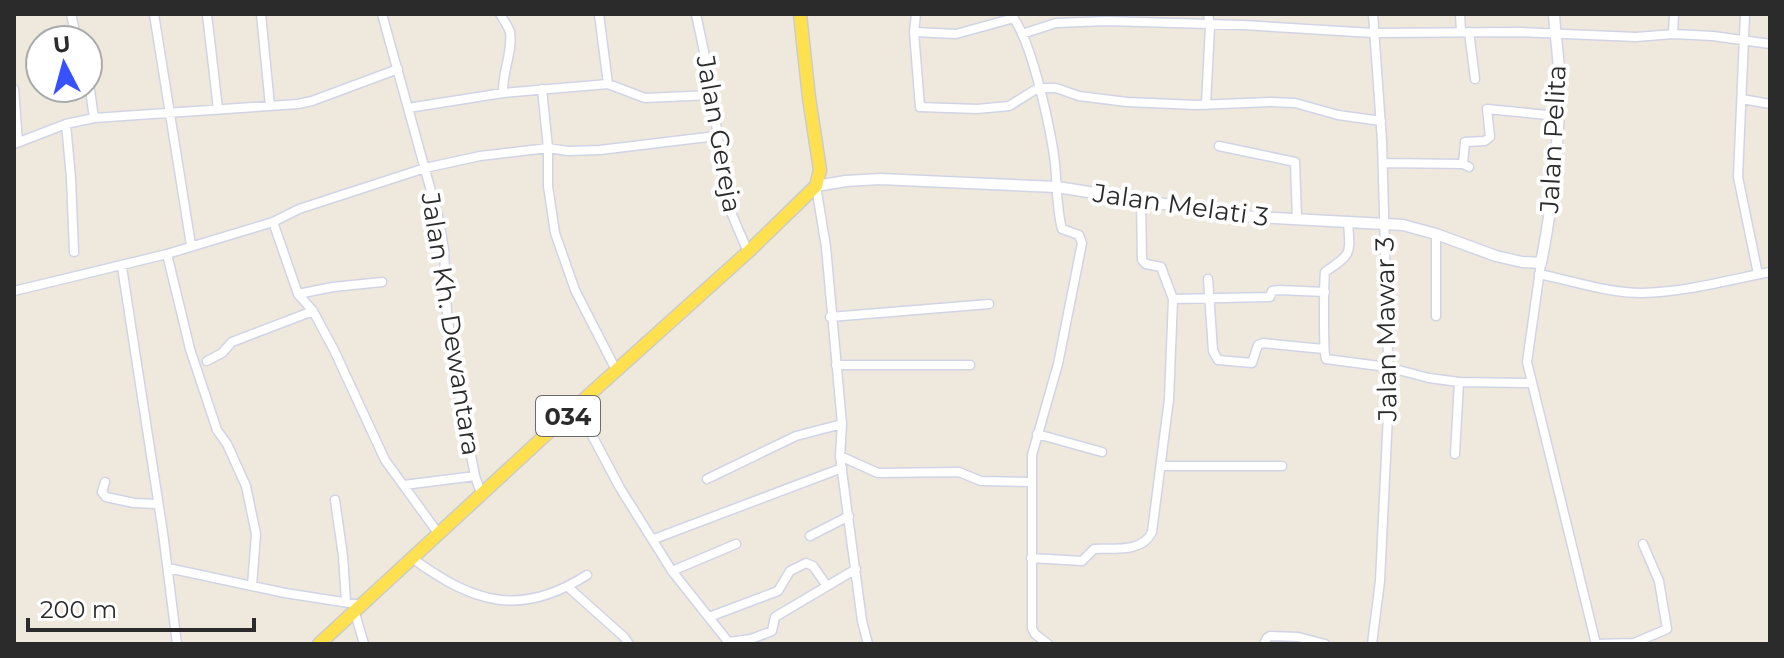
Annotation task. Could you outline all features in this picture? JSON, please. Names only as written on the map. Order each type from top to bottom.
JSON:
[{"type":"main road","points":[[800,14],[820,170],[816,186]]},
{"type":"main road","name":"034","points":[[319,644],[748,252],[816,186]]},
{"type":"street","points":[[154,14],[191,245]]},
{"type":"street","points":[[207,14],[218,109]]},
{"type":"street","points":[[261,14],[270,106]]},
{"type":"street","name":"Jalan Kh. Dewantara","points":[[382,14],[442,236],[447,314],[475,476],[482,496]]},
{"type":"street","points":[[500,14],[510,33],[510,55],[504,74],[503,93]]},
{"type":"street","points":[[599,14],[608,84]]},
{"type":"street","name":"Jalan Gereja","points":[[696,14],[705,51],[727,203],[748,252]]},
{"type":"street","points":[[916,14],[914,32],[920,107],[977,109],[1009,106],[1038,88],[1056,88],[1079,96],[1114,101],[1206,105],[1295,103],[1346,117],[1381,121]]},
{"type":"street","points":[[1044,14],[1046,27]]},
{"type":"street","points":[[1206,105],[1208,14]]},
{"type":"street","name":"Jalan Mawar 3","points":[[1372,644],[1379,605],[1386,479],[1387,367],[1383,163],[1373,14]]},
{"type":"street","points":[[1460,14],[1475,79]]},
{"type":"street","name":"Jalan Pelita","points":[[1540,269],[1557,153],[1559,74],[1554,14]]},
{"type":"street","points":[[1673,34],[1674,14]]},
{"type":"street","points":[[1745,14],[1738,177],[1758,274]]},
{"type":"street","points":[[914,32],[956,34],[1012,16],[1033,62],[1053,148],[1062,229],[1079,235],[1082,243],[1058,364],[1037,434],[1030,482],[1032,628],[1048,644]]},
{"type":"street","points":[[1022,34],[1056,23],[1107,18],[1373,33],[1465,31],[1636,37],[1673,34],[1770,44]]},
{"type":"street","points":[[14,89],[16,143],[66,124],[94,118],[312,101],[398,69]]},
{"type":"street","points":[[408,108],[503,93],[608,84],[645,98],[711,95]]},
{"type":"street","points":[[542,89],[548,186],[555,233],[575,290],[616,370]]},
{"type":"street","points":[[1742,99],[1770,104]]},
{"type":"street","points":[[92,104],[94,118]]},
{"type":"street","points":[[1383,163],[1466,166],[1465,142],[1485,141],[1490,137],[1487,109],[1558,116]]},
{"type":"street","points":[[66,124],[74,252]]},
{"type":"street","points":[[14,291],[167,254],[273,222],[299,209],[425,168],[480,156],[548,148],[600,150],[716,136]]},
{"type":"street","points":[[1219,146],[1295,162],[1297,219]]},
{"type":"street","name":"Jalan Melati 3","points":[[816,186],[880,179],[1057,187],[1225,215],[1403,225],[1540,269]]},
{"type":"street","points":[[816,186],[826,247],[842,424],[840,456],[862,621],[868,644]]},
{"type":"street","points":[[1031,558],[1078,562],[1086,559],[1094,549],[1135,547],[1149,539],[1152,532],[1169,399],[1173,299],[1161,267],[1142,260],[1141,202]]},
{"type":"street","points":[[1348,221],[1349,248],[1339,265],[1325,272],[1323,349],[1326,359],[1387,367],[1459,382],[1530,383]]},
{"type":"street","points":[[273,222],[298,294],[313,311],[334,350],[385,460],[438,533]]},
{"type":"street","points":[[1436,234],[1436,316]]},
{"type":"street","points":[[167,254],[190,349],[217,430],[227,444],[246,486],[256,534],[252,586]]},
{"type":"street","points":[[122,267],[177,644]]},
{"type":"street","points":[[1643,544],[1659,581],[1667,629],[1634,643],[1595,644],[1530,383],[1527,345],[1540,269],[1614,290],[1643,293],[1689,289],[1770,272]]},
{"type":"street","points":[[1208,279],[1213,351],[1218,360],[1252,363],[1258,345],[1263,343],[1323,349]]},
{"type":"street","points":[[298,294],[382,282]]},
{"type":"street","points":[[1173,299],[1270,297],[1272,291],[1279,290],[1325,292]]},
{"type":"street","points":[[830,317],[989,304]]},
{"type":"street","points":[[207,361],[222,353],[232,342],[313,311]]},
{"type":"street","points":[[836,365],[970,365]]},
{"type":"street","points":[[1455,454],[1459,382]]},
{"type":"street","points":[[577,407],[620,488],[672,571],[729,643],[772,631],[775,617],[856,569]]},
{"type":"street","points":[[707,479],[796,436],[842,424]]},
{"type":"street","points":[[1037,434],[1102,452]]},
{"type":"street","points":[[840,456],[878,473],[959,472],[981,481],[1030,482]]},
{"type":"street","points":[[1161,466],[1282,466]]},
{"type":"street","points":[[654,539],[842,468]]},
{"type":"street","points":[[404,485],[475,476]]},
{"type":"street","points":[[105,482],[102,492],[106,497],[157,504]]},
{"type":"street","points":[[335,500],[346,602]]},
{"type":"street","points":[[810,536],[849,516]]},
{"type":"street","points":[[672,571],[736,544]]},
{"type":"street","points":[[412,558],[444,582],[466,593],[495,599],[542,598],[587,575]]},
{"type":"street","points":[[709,617],[778,591],[790,571],[806,563],[813,566],[827,586]]},
{"type":"street","points":[[168,568],[346,602],[358,609],[364,644]]},
{"type":"street","points":[[568,587],[629,644]]},
{"type":"street","points":[[1264,644],[1270,636],[1298,637],[1325,644]]}]
